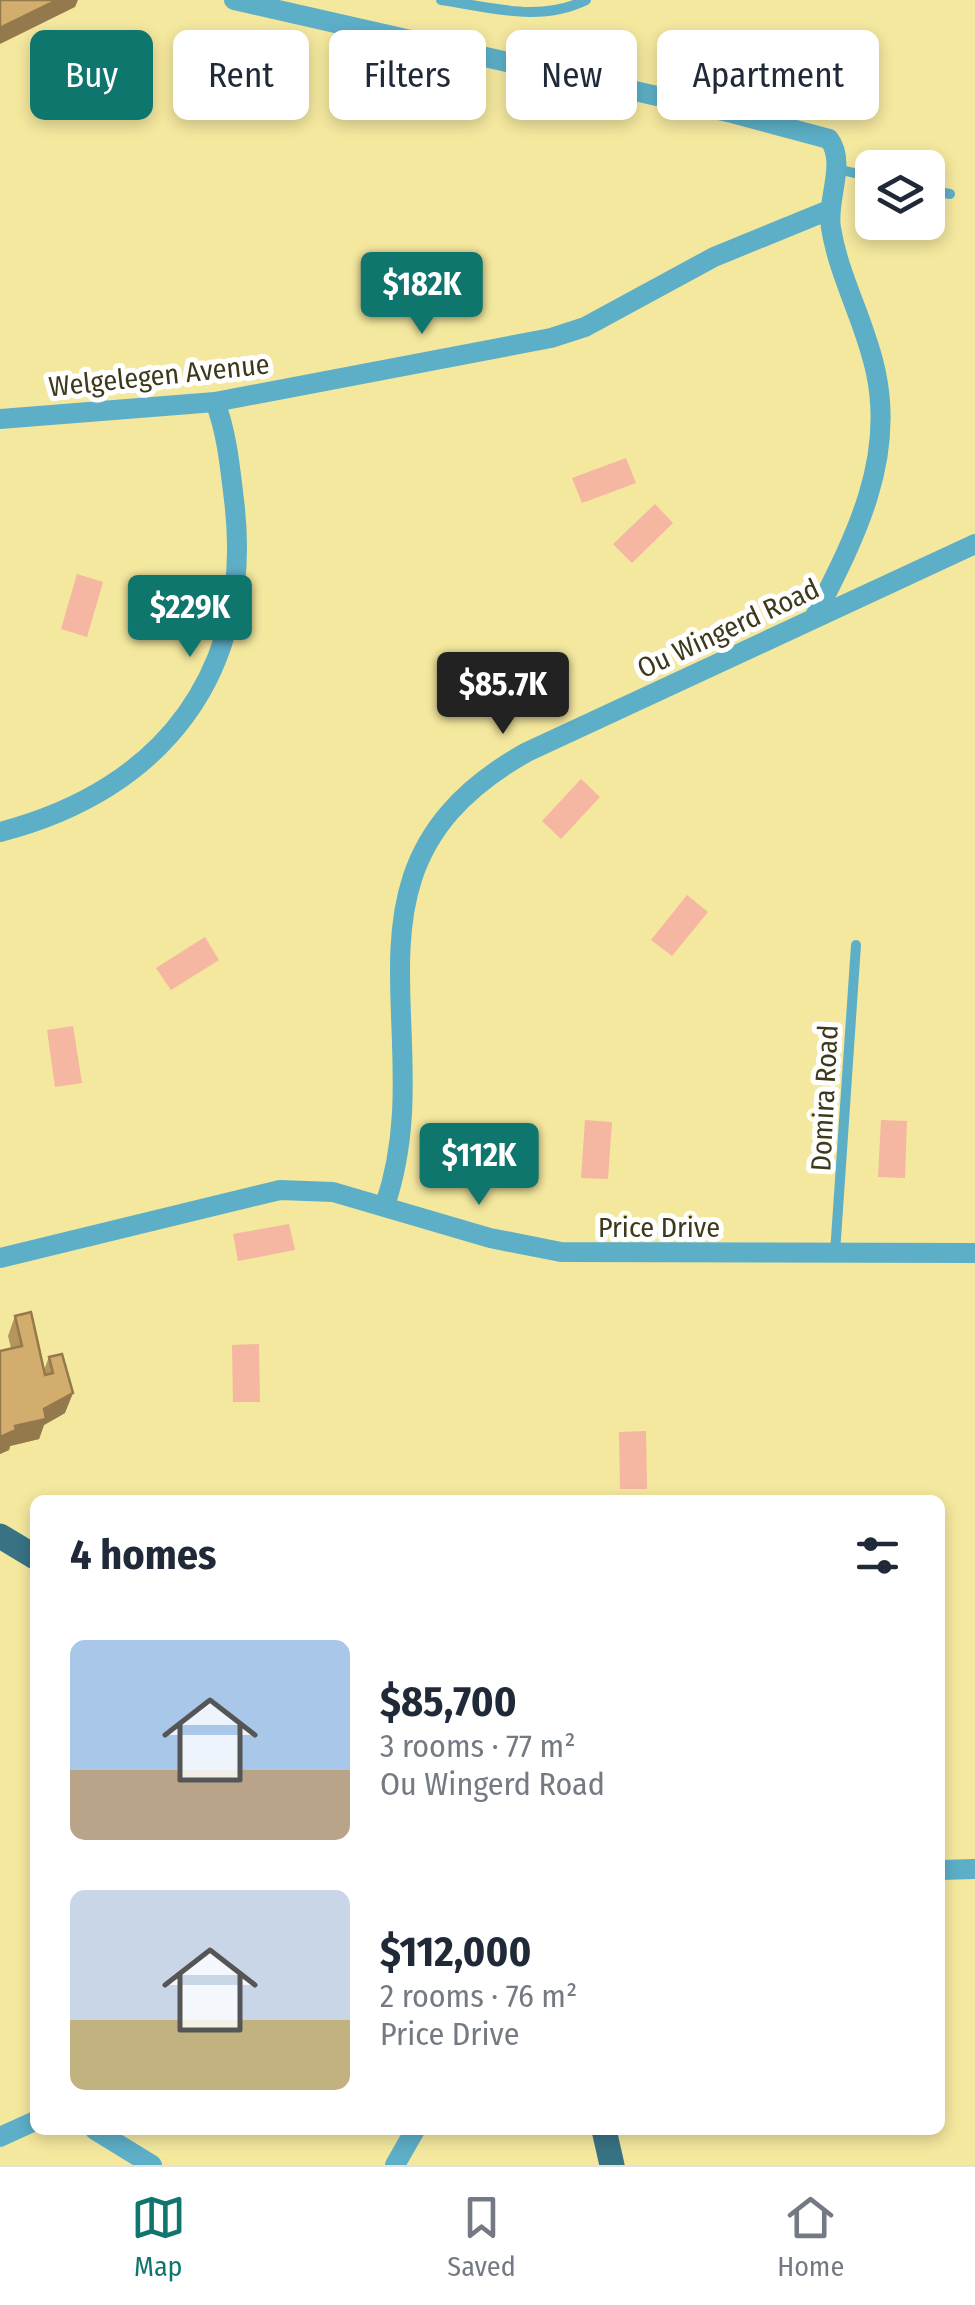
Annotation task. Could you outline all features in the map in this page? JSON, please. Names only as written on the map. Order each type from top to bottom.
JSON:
[{"type":"main road","points":[[0,1536],[30,1555]]},
{"type":"main road","points":[[605,2135],[612,2165]]},
{"type":"street","points":[[234,0],[824,135],[836,152],[828,210],[834,247],[876,372],[881,442],[858,529],[814,618]]},
{"type":"street","name":"Welgelegen Avenue","points":[[0,419],[215,402],[569,334],[714,256],[828,210]]},
{"type":"street","points":[[0,832],[80,805],[126,776],[188,714],[214,668],[232,618],[239,562],[226,442],[215,402]]},
{"type":"street","name":"Ou Wingerd Road","points":[[385,1205],[399,1134],[401,922],[421,855],[442,820],[482,780],[527,752],[975,544]]},
{"type":"street","name":"Price Drive","points":[[0,1258],[280,1190],[309,1189],[385,1205],[490,1238],[561,1252],[975,1254]]},
{"type":"street","points":[[945,1870],[975,1868]]},
{"type":"street","points":[[0,2136],[30,2123]]},
{"type":"street","points":[[104,2135],[152,2165]]},
{"type":"street","points":[[395,2165],[411,2135]]},
{"type":"lane","points":[[441,0],[551,14],[586,0]]},
{"type":"lane","points":[[836,169],[855,173]]},
{"type":"lane","points":[[945,193],[950,194]]},
{"type":"lane","name":"Domira Road","points":[[835,1254],[856,945]]},
{"type":"shaded area","points":[[626,458],[636,483],[582,503],[572,478]]},
{"type":"shaded area","points":[[655,504],[673,523],[632,563],[613,544]]},
{"type":"shaded area","points":[[77,574],[103,582],[87,637],[61,629]]},
{"type":"shaded area","points":[[581,779],[600,797],[561,839],[542,821]]},
{"type":"shaded area","points":[[687,895],[708,912],[672,956],[651,940]]},
{"type":"shaded area","points":[[205,937],[219,960],[171,990],[156,968]]},
{"type":"shaded area","points":[[73,1026],[82,1083],[55,1087],[47,1030]]},
{"type":"shaded area","points":[[585,1120],[612,1122],[608,1179],[581,1178]]},
{"type":"shaded area","points":[[881,1120],[907,1121],[905,1178],[878,1177]]},
{"type":"shaded area","points":[[289,1224],[295,1250],[238,1261],[233,1234]]},
{"type":"shaded area","points":[[259,1344],[260,1402],[233,1402],[232,1345]]},
{"type":"shaded area","points":[[646,1431],[647,1489],[620,1489],[619,1432]]},
{"type":"building","points":[[0,0],[57,0],[0,28]]},
{"type":"building","points":[[31,1312],[45,1375],[53,1373],[49,1357],[62,1354],[73,1393],[44,1409],[46,1419],[15,1426],[16,1430],[0,1437],[0,1351],[22,1346],[15,1316]]}]
